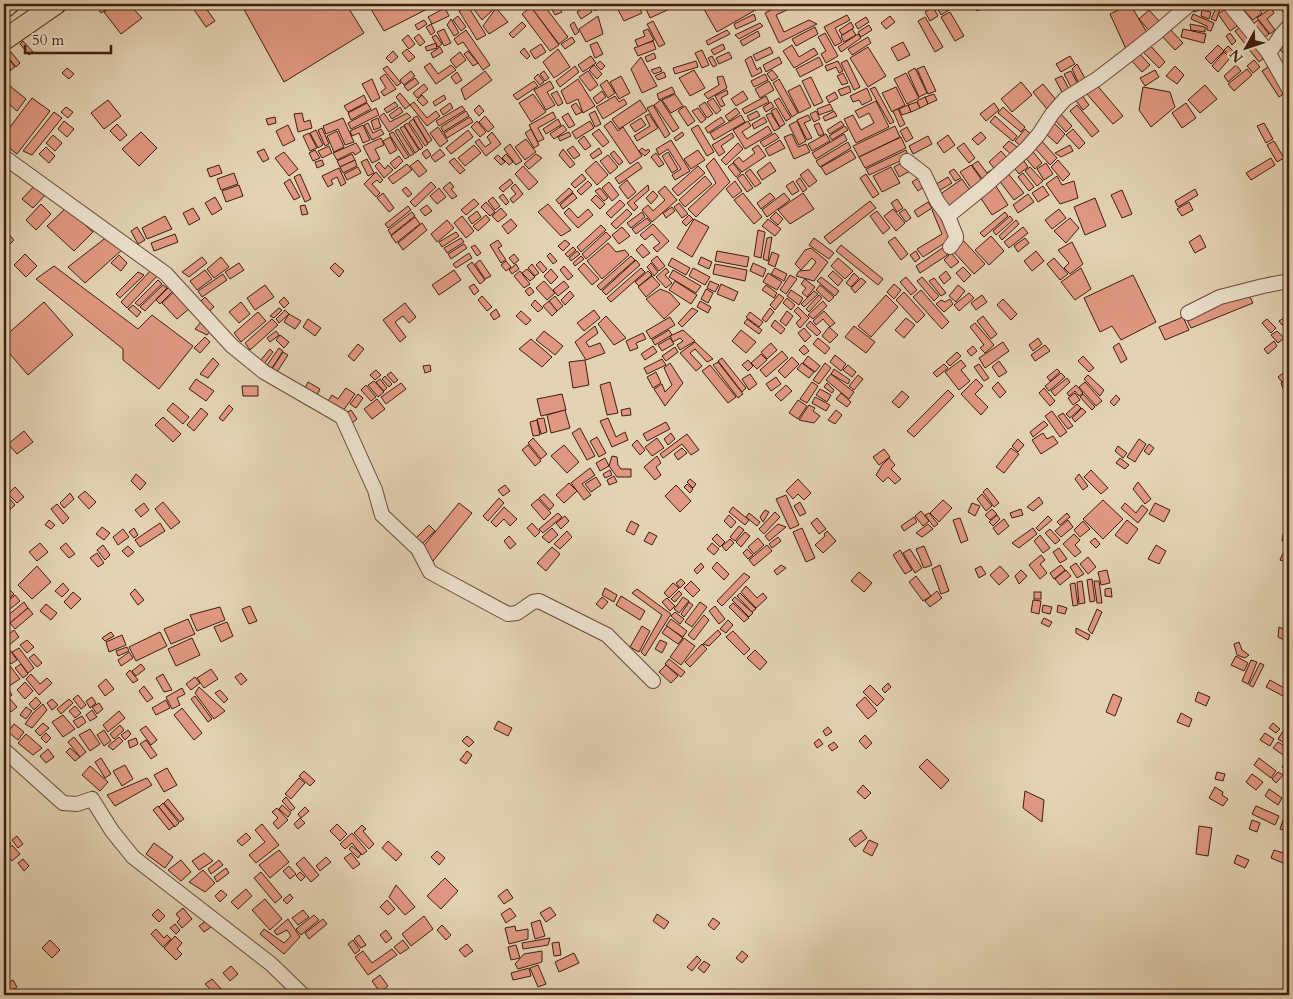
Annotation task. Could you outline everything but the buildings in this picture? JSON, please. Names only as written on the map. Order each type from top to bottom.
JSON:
[{"type":"highway","points":[[4,8],[10,4]]},
{"type":"highway","points":[[4,40],[56,4]]},
{"type":"street","points":[[948,216],[1026,149],[1065,99],[1120,62],[1190,4]]},
{"type":"street","points":[[1230,4],[1268,53],[1289,89]]},
{"type":"street","points":[[1268,53],[1289,26]]},
{"type":"street","points":[[4,157],[166,274],[232,346],[264,372],[342,416],[375,490],[382,515],[418,548],[430,572],[508,614],[517,613],[533,602],[539,602],[607,636],[653,682]]},
{"type":"street","points":[[907,161],[924,174],[948,216],[956,236],[950,247]]},
{"type":"street","points":[[1188,313],[1220,297],[1289,281]]},
{"type":"street","points":[[4,750],[63,803],[77,804],[92,799],[112,831],[133,857],[271,964],[303,995]]}]
